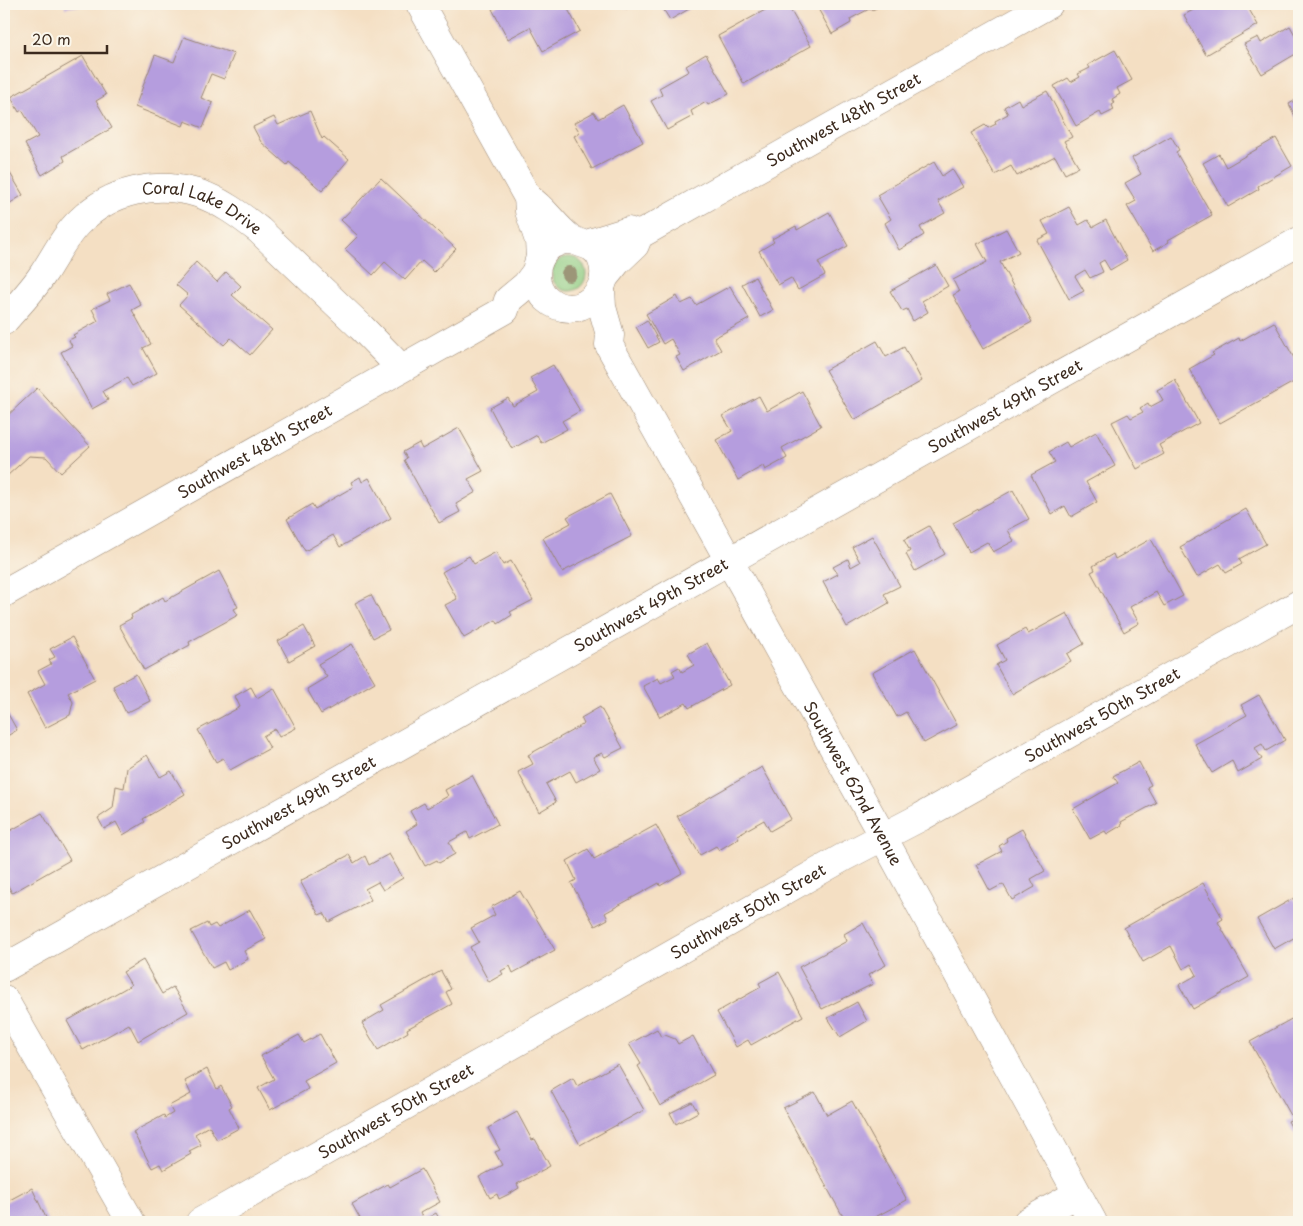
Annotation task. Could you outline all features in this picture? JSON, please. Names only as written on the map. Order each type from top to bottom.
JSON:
[{"type":"street","points":[[420,4],[528,198],[529,211],[539,241],[537,284],[542,295],[562,305],[584,306],[594,299],[602,284],[604,267],[600,256],[593,248],[560,230],[539,205],[528,198]]},
{"type":"street","name":"Southwest 48th Street","points":[[602,284],[617,262],[635,245],[639,236],[1049,4]]},
{"type":"street","name":"Coral Lake Drive","points":[[4,321],[42,276],[69,234],[92,211],[118,195],[133,191],[149,188],[181,190],[214,200],[260,230],[401,368]]},
{"type":"street","points":[[538,265],[551,245],[561,240],[579,242],[628,231],[639,236]]},
{"type":"street","name":"Southwest 49th Street","points":[[4,968],[1299,241]]},
{"type":"street","name":"Southwest 48th Street","points":[[4,593],[505,310],[508,300],[526,285],[538,265]]},
{"type":"street","name":"Southwest 62nd Avenue","points":[[602,284],[602,308],[610,336],[610,345],[883,837],[1093,1222]]},
{"type":"street","name":"Southwest 48th Street","points":[[505,310],[514,313],[528,308],[562,305]]},
{"type":"street","name":"Southwest 62nd Avenue","points":[[562,305],[583,319],[599,341],[610,345]]},
{"type":"street","name":"Southwest 50th Street","points":[[200,1222],[844,857],[930,812],[1299,604]]},
{"type":"street","points":[[4,1000],[131,1222]]},
{"type":"street","points":[[1027,1222],[1078,1194]]},
{"type":"green space","points":[[569,257],[581,262],[586,274],[581,286],[569,291],[557,286],[552,274],[557,262]]},
{"type":"building","points":[[65,4],[84,4],[84,5],[65,8]]},
{"type":"building","points":[[502,4],[565,4],[580,31],[543,51],[530,27],[508,39],[492,9]]},
{"type":"building","points":[[622,4],[635,4],[626,9]]},
{"type":"building","points":[[660,4],[686,4],[689,9],[670,20]]},
{"type":"building","points":[[776,4],[787,4],[811,46],[744,84],[718,36]]},
{"type":"building","points":[[885,4],[872,10],[871,8],[850,19],[851,23],[832,34],[816,5]]},
{"type":"building","points":[[1204,4],[1246,4],[1258,25],[1206,55],[1184,15]]},
{"type":"building","points":[[1290,26],[1299,42],[1299,52],[1262,74],[1244,44],[1258,37],[1261,43]]},
{"type":"building","points":[[184,37],[234,54],[224,79],[211,74],[201,98],[213,103],[203,128],[185,121],[183,126],[135,107],[155,55],[174,62]]},
{"type":"building","points":[[1115,50],[1132,80],[1117,88],[1120,94],[1112,99],[1115,103],[1112,105],[1114,110],[1102,116],[1100,112],[1076,126],[1054,86],[1068,78],[1071,82],[1080,77],[1078,74],[1090,68],[1088,65]]},
{"type":"building","points":[[706,54],[729,94],[708,105],[706,102],[691,111],[693,116],[667,130],[651,101],[662,95],[659,88],[689,71],[686,66]]},
{"type":"building","points":[[83,56],[106,95],[96,101],[112,128],[63,156],[65,161],[42,175],[25,144],[38,137],[22,110],[19,112],[11,97]]},
{"type":"building","points":[[1047,91],[1072,137],[1064,141],[1079,167],[1065,174],[1055,156],[1017,176],[1011,166],[995,175],[971,133],[985,125],[988,128],[996,124],[995,121],[1008,114],[1004,107],[1018,99],[1021,105]]},
{"type":"building","points":[[1299,98],[1299,124],[1289,104]]},
{"type":"building","points":[[623,105],[643,142],[592,169],[574,136],[580,133],[574,123],[594,112],[598,119]]},
{"type":"building","points":[[310,111],[322,139],[324,137],[349,159],[322,191],[289,162],[287,165],[261,142],[253,127],[274,117],[278,125]]},
{"type":"building","points":[[1171,136],[1179,150],[1176,152],[1212,215],[1168,240],[1169,242],[1153,251],[1127,206],[1136,201],[1125,183],[1141,174],[1132,158]]},
{"type":"building","points":[[1276,138],[1292,166],[1258,186],[1259,189],[1228,207],[1203,163],[1219,154],[1226,167]]},
{"type":"building","points":[[934,162],[942,176],[952,169],[963,187],[938,201],[945,213],[920,227],[924,235],[899,250],[885,223],[891,219],[877,195]]},
{"type":"building","points":[[4,163],[23,195],[4,207]]},
{"type":"building","points":[[381,178],[456,249],[434,272],[422,261],[405,280],[385,262],[373,275],[345,249],[358,236],[341,220]]},
{"type":"building","points":[[1069,207],[1079,225],[1088,220],[1093,227],[1106,220],[1127,260],[1110,270],[1104,260],[1099,263],[1103,272],[1090,278],[1085,270],[1075,276],[1084,291],[1069,299],[1037,240],[1049,234],[1042,221]]},
{"type":"building","points":[[829,212],[848,246],[818,262],[825,275],[798,290],[791,278],[778,285],[759,251],[774,242],[772,239],[796,226],[797,230]]},
{"type":"building","points":[[1006,229],[1019,252],[1000,262],[1032,322],[983,349],[953,295],[959,292],[953,280],[987,262],[977,244]]},
{"type":"building","points":[[196,262],[217,282],[226,272],[241,286],[232,295],[272,330],[250,355],[231,338],[224,345],[179,305],[188,295],[176,285]]},
{"type":"building","points":[[936,265],[948,286],[922,301],[928,312],[913,321],[907,309],[902,311],[890,291]]},
{"type":"building","points":[[755,277],[773,310],[760,317],[742,284]]},
{"type":"building","points":[[129,283],[141,305],[132,310],[151,344],[143,348],[157,373],[132,386],[127,378],[103,391],[108,400],[92,409],[61,352],[72,346],[69,340],[75,337],[73,335],[98,321],[92,309],[110,300],[107,294]]},
{"type":"building","points":[[730,286],[749,319],[714,338],[721,350],[684,371],[676,357],[680,355],[671,339],[663,344],[646,314],[677,296],[681,304],[692,299],[696,305]]},
{"type":"building","points":[[647,320],[659,342],[648,348],[636,327]]},
{"type":"building","points":[[1274,322],[1299,367],[1299,379],[1220,423],[1189,369],[1239,338],[1240,341]]},
{"type":"building","points":[[877,341],[886,357],[904,347],[922,381],[854,420],[825,370]]},
{"type":"building","points":[[553,365],[580,411],[562,421],[567,429],[541,443],[537,435],[512,449],[490,408],[508,398],[513,406],[538,392],[530,378]]},
{"type":"building","points":[[1175,380],[1199,423],[1159,445],[1164,454],[1137,469],[1112,422],[1128,414],[1131,418],[1143,412],[1140,408],[1148,403],[1150,407],[1163,400],[1157,390]]},
{"type":"building","points":[[37,388],[90,446],[61,473],[46,457],[29,456],[7,476],[4,472],[4,416],[5,418]]},
{"type":"building","points":[[802,391],[821,426],[782,448],[787,458],[765,470],[763,466],[738,480],[716,440],[732,431],[723,416],[759,396],[767,411]]},
{"type":"building","points":[[459,428],[483,471],[468,479],[476,492],[456,504],[460,512],[439,523],[404,460],[407,458],[403,452],[419,443],[422,449]]},
{"type":"building","points":[[1096,432],[1115,466],[1086,482],[1097,502],[1071,517],[1065,506],[1052,514],[1031,475],[1055,462],[1049,452],[1066,442],[1069,447]]},
{"type":"building","points":[[360,477],[362,482],[369,478],[391,518],[340,547],[333,535],[305,551],[287,519],[312,504],[315,509],[353,487],[351,482]]},
{"type":"building","points":[[1013,490],[1029,519],[1008,530],[1014,541],[993,552],[987,542],[969,552],[953,523]]},
{"type":"building","points":[[610,494],[632,536],[562,572],[543,538],[571,523],[567,517]]},
{"type":"building","points":[[1246,509],[1266,544],[1239,559],[1242,564],[1226,573],[1220,564],[1197,577],[1180,547]]},
{"type":"building","points":[[929,526],[945,554],[915,571],[906,554],[910,551],[904,540]]},
{"type":"building","points":[[872,536],[900,586],[884,594],[889,603],[847,627],[823,582],[838,574],[833,567],[848,559],[851,567],[860,562],[852,547]]},
{"type":"building","points":[[1151,539],[1183,596],[1164,606],[1156,592],[1130,607],[1139,623],[1124,632],[1091,572],[1095,570],[1093,566],[1113,554],[1115,559]]},
{"type":"building","points":[[496,552],[503,565],[511,561],[533,600],[510,612],[512,615],[498,624],[496,620],[464,638],[445,605],[457,599],[442,572],[469,556],[474,564]]},
{"type":"building","points":[[219,571],[238,607],[234,609],[238,615],[189,642],[190,645],[144,670],[119,625],[132,618],[131,615],[163,597],[165,601]]},
{"type":"building","points":[[371,595],[389,630],[373,638],[355,603]]},
{"type":"building","points":[[1067,613],[1084,644],[1067,654],[1071,661],[1012,694],[996,665],[1005,660],[997,645],[1025,629],[1028,634]]},
{"type":"building","points":[[304,626],[315,646],[289,661],[278,641]]},
{"type":"building","points":[[72,637],[95,679],[68,693],[73,702],[70,715],[45,728],[27,694],[45,684],[38,671],[51,664],[49,660],[55,657],[50,649]]},
{"type":"building","points":[[707,643],[730,685],[689,708],[686,703],[660,717],[643,686],[658,678],[661,683],[675,676],[672,671],[679,667],[682,672],[694,665],[688,654]]},
{"type":"building","points":[[352,644],[375,682],[321,714],[307,689],[327,677],[318,664]]},
{"type":"building","points":[[915,649],[957,725],[924,743],[906,712],[897,717],[872,673]]},
{"type":"building","points":[[136,674],[150,701],[126,713],[113,686]]},
{"type":"building","points":[[251,687],[257,698],[274,688],[296,728],[279,737],[275,729],[263,736],[270,748],[230,770],[223,758],[216,762],[198,730],[240,707],[235,696]]},
{"type":"building","points":[[1259,695],[1285,740],[1266,751],[1262,744],[1255,748],[1262,759],[1238,773],[1232,761],[1212,773],[1195,744],[1247,715],[1241,705]]},
{"type":"building","points":[[4,707],[17,730],[4,738]]},
{"type":"building","points":[[600,707],[623,748],[605,757],[602,753],[593,757],[600,769],[576,782],[570,771],[546,784],[556,802],[539,812],[518,772],[533,764],[528,755],[584,724],[581,718]]},
{"type":"building","points":[[147,755],[160,777],[171,771],[185,794],[143,819],[145,822],[123,835],[116,822],[104,829],[98,818],[113,808],[116,786],[124,788],[127,768]]},
{"type":"building","points":[[1139,762],[1151,785],[1147,787],[1156,803],[1121,822],[1122,825],[1107,834],[1105,831],[1090,839],[1073,809],[1118,783],[1113,776]]},
{"type":"building","points":[[762,767],[791,819],[770,831],[764,820],[737,835],[739,838],[719,850],[716,846],[700,855],[677,816]]},
{"type":"building","points":[[472,775],[498,824],[470,839],[467,832],[449,842],[455,854],[439,863],[437,860],[425,866],[406,831],[417,824],[410,811],[424,803],[427,808],[448,796],[445,790]]},
{"type":"building","points":[[42,813],[70,860],[12,893],[4,878],[4,825],[8,832]]},
{"type":"building","points":[[656,825],[682,873],[660,886],[659,883],[605,913],[608,919],[595,926],[571,883],[576,880],[567,861],[588,849],[594,859]]},
{"type":"building","points":[[1022,829],[1045,871],[1031,879],[1035,887],[1012,900],[1003,884],[990,891],[976,865],[1002,851],[999,846],[1007,841],[1006,838]]},
{"type":"building","points":[[389,854],[403,878],[383,890],[378,882],[365,889],[371,900],[329,922],[324,913],[319,915],[300,881],[349,855],[354,863],[365,856],[369,865]]},
{"type":"building","points":[[1203,883],[1223,919],[1218,922],[1249,977],[1193,1009],[1179,985],[1197,975],[1191,964],[1183,969],[1171,946],[1143,962],[1124,928]]},
{"type":"building","points":[[520,891],[555,950],[513,973],[510,966],[501,971],[503,974],[489,982],[470,947],[479,942],[471,928],[495,915],[491,907]]},
{"type":"building","points":[[1294,898],[1299,907],[1299,935],[1274,949],[1257,919]]},
{"type":"building","points":[[250,910],[266,939],[244,951],[248,959],[228,970],[224,962],[212,968],[191,931],[207,923],[209,927],[215,924],[218,928]]},
{"type":"building","points":[[863,923],[886,965],[868,975],[873,984],[822,1009],[799,967],[847,941],[844,934]]},
{"type":"building","points":[[143,960],[162,994],[173,987],[188,1012],[138,1041],[129,1024],[83,1050],[67,1021],[131,985],[123,972]]},
{"type":"building","points":[[441,971],[451,989],[446,992],[452,1004],[407,1029],[408,1032],[378,1050],[362,1023],[384,1010],[381,1005]]},
{"type":"building","points":[[779,972],[803,1016],[751,1045],[748,1040],[736,1047],[717,1012],[761,987],[759,983]]},
{"type":"building","points":[[857,1002],[867,1021],[840,1037],[828,1018]]},
{"type":"building","points":[[1295,1017],[1297,1021],[1299,1020],[1299,1142],[1288,1121],[1293,1119],[1250,1042]]},
{"type":"building","points":[[657,1029],[661,1037],[665,1035],[675,1039],[678,1044],[693,1036],[714,1075],[660,1106],[638,1066],[641,1064],[629,1044]]},
{"type":"building","points":[[320,1034],[336,1063],[304,1081],[308,1089],[270,1110],[258,1088],[274,1079],[261,1056],[299,1035],[304,1043]]},
{"type":"building","points":[[618,1064],[644,1110],[580,1145],[551,1091],[573,1078],[577,1086]]},
{"type":"building","points":[[207,1069],[217,1089],[221,1086],[232,1106],[229,1108],[239,1128],[217,1140],[209,1126],[195,1134],[201,1145],[189,1151],[191,1154],[163,1170],[160,1164],[152,1168],[133,1132],[164,1115],[165,1118],[173,1113],[169,1106],[191,1094],[185,1081]]},
{"type":"building","points":[[815,1092],[827,1115],[852,1101],[907,1200],[866,1222],[846,1222],[783,1108]]},
{"type":"building","points":[[692,1102],[698,1112],[676,1124],[670,1113]]},
{"type":"building","points":[[517,1112],[532,1140],[535,1139],[550,1166],[517,1184],[519,1188],[509,1194],[499,1199],[497,1194],[490,1198],[479,1177],[502,1165],[495,1152],[500,1150],[488,1128]]},
{"type":"building","points":[[422,1169],[440,1202],[420,1213],[424,1220],[436,1213],[441,1222],[362,1222],[352,1204],[388,1184],[390,1187]]},
{"type":"building","points":[[32,1188],[48,1222],[4,1222],[4,1203]]}]
